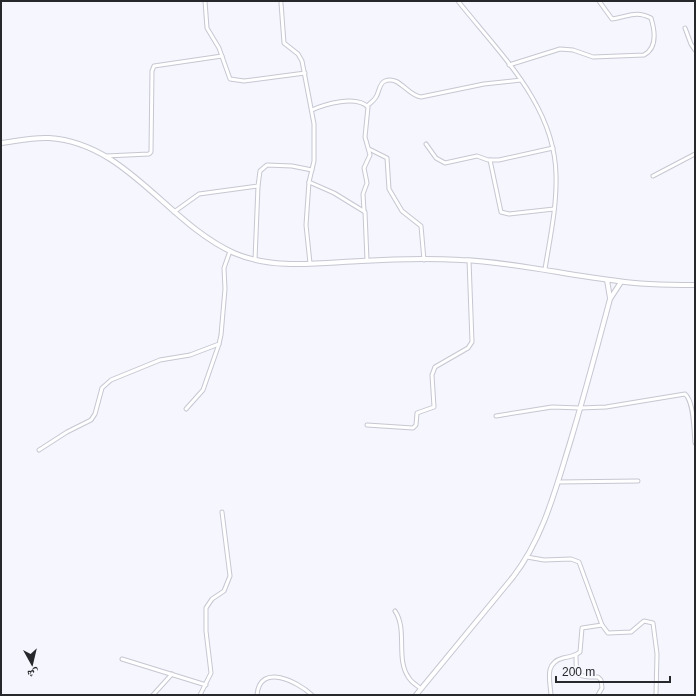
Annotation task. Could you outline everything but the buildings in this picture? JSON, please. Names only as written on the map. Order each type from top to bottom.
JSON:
[{"type":"street","points":[[205,1],[207,28],[219,48],[227,75],[233,81],[244,81],[305,73]]},
{"type":"street","points":[[458,1],[521,80],[541,113],[553,148],[556,176],[554,209],[545,269]]},
{"type":"street","points":[[509,65],[560,49],[572,50],[593,57],[640,56],[648,53],[654,43],[651,18],[644,15],[630,14],[612,18],[599,1]]},
{"type":"street","points":[[281,3],[284,43],[298,54],[302,61],[312,110],[314,145],[306,225],[310,263]]},
{"type":"street","points":[[685,28],[695,50]]},
{"type":"street","points":[[106,156],[149,154],[151,152],[152,71],[154,66],[222,56]]},
{"type":"street","points":[[312,110],[339,101],[366,106],[375,99],[383,82],[389,80],[395,81],[411,94],[421,97],[484,84],[521,80]]},
{"type":"street","points":[[366,106],[368,111],[365,137],[369,149],[369,159],[364,168],[367,183],[363,194],[366,218],[367,260]]},
{"type":"street","points":[[1,143],[36,138],[54,139],[77,144],[106,156],[204,236],[230,251],[255,260],[278,263],[367,260],[469,260],[513,264],[620,282],[695,286]]},
{"type":"street","points":[[426,144],[436,158],[443,163],[477,156],[490,160],[553,148]]},
{"type":"street","points":[[369,149],[386,158],[389,189],[402,211],[421,226],[424,260]]},
{"type":"street","points":[[653,176],[695,154]]},
{"type":"street","points":[[490,160],[501,212],[509,214],[554,209]]},
{"type":"street","points":[[255,260],[260,171],[267,165],[292,166],[312,170]]},
{"type":"street","points":[[310,182],[364,211]]},
{"type":"street","points":[[174,212],[199,194],[258,186]]},
{"type":"street","points":[[186,409],[203,390],[221,338],[225,289],[224,268],[230,251]]},
{"type":"street","points":[[368,425],[413,428],[416,425],[417,413],[434,407],[432,376],[435,367],[468,348],[471,344],[469,260]]},
{"type":"street","points":[[606,280],[610,299]]},
{"type":"street","points":[[416,695],[527,557],[546,516],[558,482],[610,299],[620,282]]},
{"type":"street","points":[[39,450],[67,432],[91,420],[95,414],[102,388],[111,380],[160,360],[190,355],[219,344]]},
{"type":"street","points":[[496,416],[552,407],[606,407],[685,394],[688,397],[691,407],[695,443]]},
{"type":"street","points":[[558,482],[638,481]]},
{"type":"street","points":[[200,695],[210,676],[211,668],[206,631],[206,608],[212,599],[224,591],[230,572],[222,512]]},
{"type":"street","points":[[527,557],[544,560],[571,560],[579,562],[602,625],[606,632],[612,634],[634,631],[644,621],[649,620],[652,623],[657,654],[656,695]]},
{"type":"street","points":[[394,611],[399,620],[403,657],[407,675],[421,689]]},
{"type":"street","points":[[551,695],[550,665],[558,660],[576,655],[582,650],[582,628],[602,625]]},
{"type":"street","points":[[576,655],[576,670],[578,675],[582,677],[598,677],[601,680],[602,688],[598,695]]},
{"type":"street","points":[[122,659],[206,684]]},
{"type":"street","points":[[152,695],[172,674]]},
{"type":"street","points":[[257,695],[258,688],[263,681],[272,676],[296,683],[312,695]]}]
